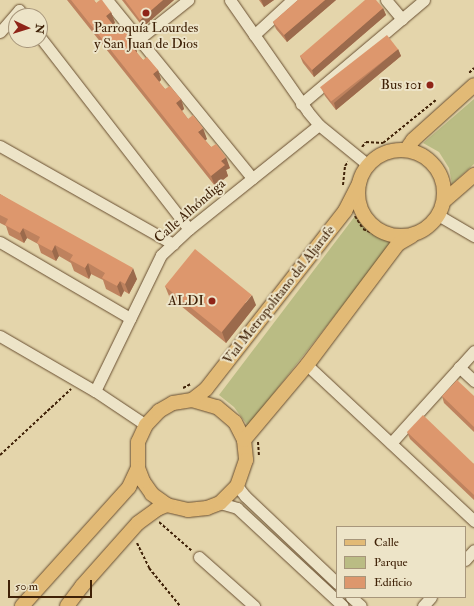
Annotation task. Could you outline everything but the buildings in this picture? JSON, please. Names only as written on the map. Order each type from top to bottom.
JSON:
[{"type":"main road","points":[[406,150],[413,140],[474,85]]},
{"type":"main road","points":[[244,440],[307,365],[398,244],[428,227],[438,215],[444,201],[444,188],[440,174],[434,164],[422,155],[406,150],[391,151],[368,164]]},
{"type":"main road","name":"Vial Metropolitano del Aljarafe","points":[[192,400],[217,407],[235,422],[244,440],[246,460],[237,486],[220,503],[207,508],[188,510],[167,505],[152,494],[143,482],[138,468],[138,442],[146,425],[159,411],[168,406],[192,400],[206,389],[345,211],[368,164]]},
{"type":"main road","points":[[444,201],[474,175]]},
{"type":"main road","name":"Vial Metropolitano del Aljarafe","points":[[360,183],[359,198],[363,212],[372,224],[383,232],[398,236],[415,234]]},
{"type":"main road","name":"Vial Metropolitano del Aljarafe","points":[[22,606],[125,492],[138,468]]},
{"type":"main road","points":[[67,606],[82,586],[135,527],[157,509],[167,505]]},
{"type":"street","points":[[107,0],[252,178]]},
{"type":"street","points":[[138,39],[188,0]]},
{"type":"street","points":[[230,0],[301,104],[319,125],[368,164]]},
{"type":"street","points":[[254,35],[292,0]]},
{"type":"street","points":[[386,0],[402,19]]},
{"type":"street","points":[[301,104],[424,0]]},
{"type":"street","points":[[0,32],[8,23]]},
{"type":"street","points":[[48,47],[189,228]]},
{"type":"street","name":"Calle Alhóndiga","points":[[95,391],[161,255],[189,228],[319,125]]},
{"type":"street","points":[[0,146],[173,244]]},
{"type":"street","points":[[438,215],[474,236]]},
{"type":"street","points":[[0,242],[130,318]]},
{"type":"street","points":[[0,336],[79,381],[146,425]]},
{"type":"street","points":[[391,443],[474,351]]},
{"type":"street","points":[[307,365],[474,521]]},
{"type":"street","points":[[459,367],[474,381]]},
{"type":"street","points":[[237,486],[336,582]]},
{"type":"street","points":[[220,503],[237,508],[343,606]]},
{"type":"street","points":[[466,559],[474,550]]},
{"type":"street","points":[[199,557],[254,606]]},
{"type":"street","points":[[352,598],[361,606]]},
{"type":"street","points":[[423,606],[430,598]]},
{"type":"path","points":[[345,211],[355,216],[363,229],[398,244]]},
{"type":"path","points":[[0,455],[79,381]]},
{"type":"path","points":[[157,520],[199,557]]},
{"type":"path","points":[[135,527],[143,535],[137,544],[149,568],[180,606]]},
{"type":"green space","points":[[474,99],[474,164],[452,184],[449,168],[439,152],[423,143]]},
{"type":"green space","points":[[355,216],[391,244],[248,426],[234,407],[219,395]]},
{"type":"place","name":"Parroquía Lourdes y San Juan de Dios","points":[[146,13]]},
{"type":"place","name":"Bus 101","points":[[430,85]]},
{"type":"place","name":"ALDI","points":[[212,301]]}]
